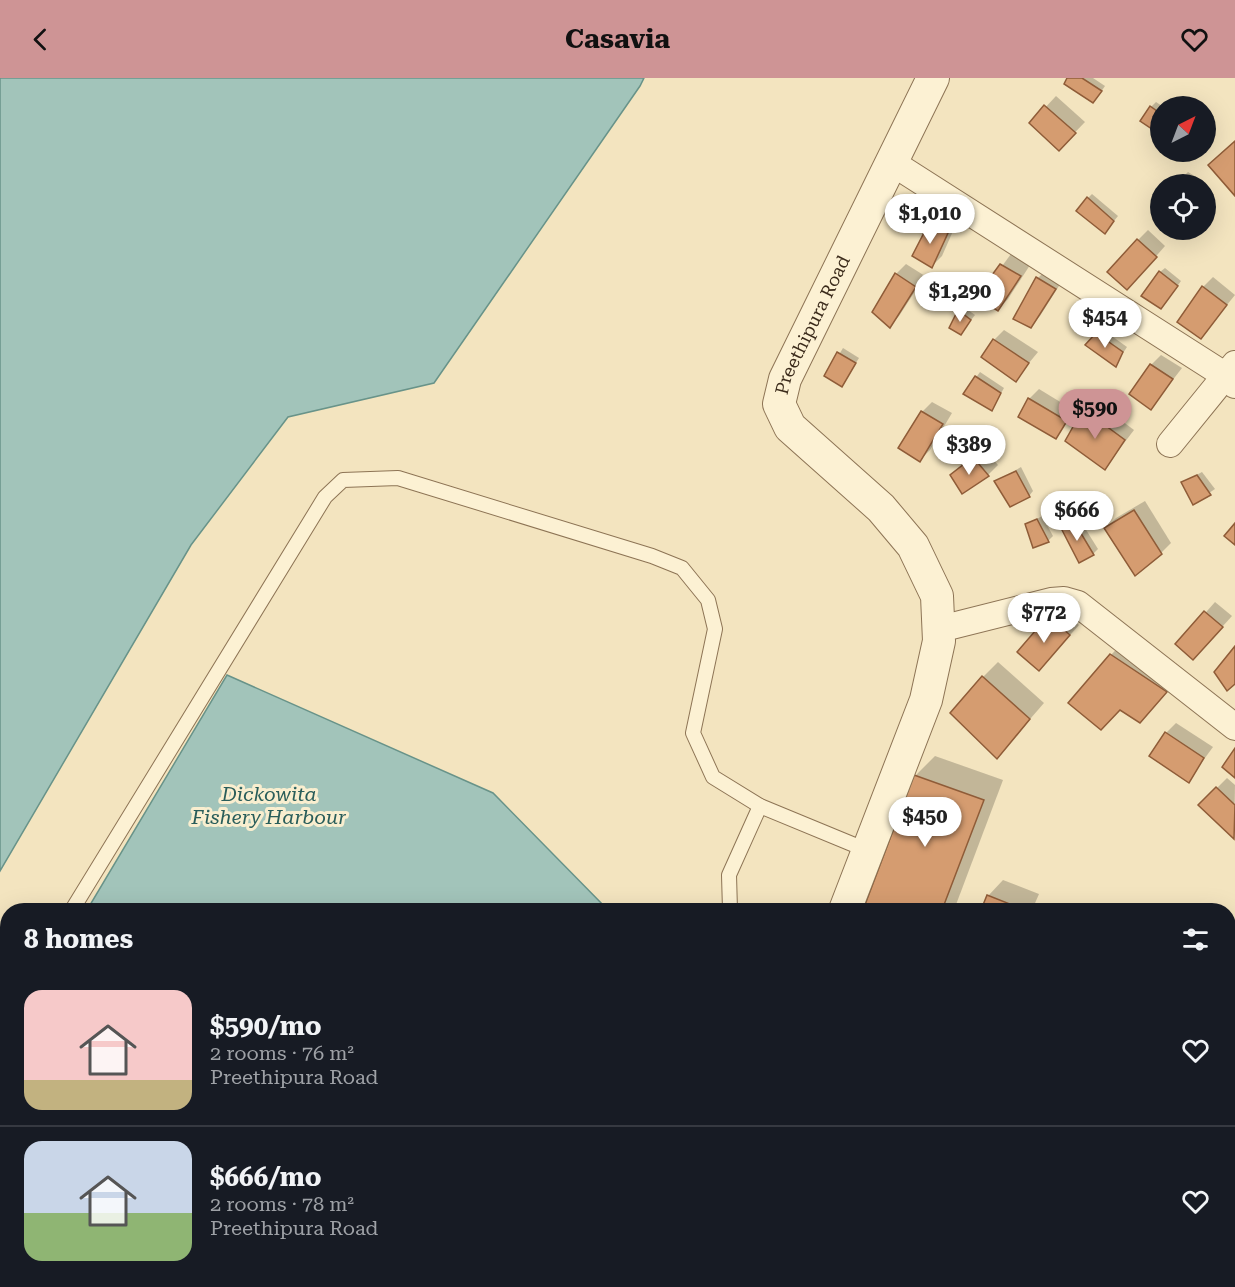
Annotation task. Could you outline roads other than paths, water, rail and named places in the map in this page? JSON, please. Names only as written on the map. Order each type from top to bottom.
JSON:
[{"type":"street","name":"Preethipura Road","points":[[848,903],[870,851],[926,700],[940,629],[937,596],[913,546],[882,508],[790,427],[779,404],[785,379],[933,78]]},
{"type":"street","points":[[891,162],[1232,375],[1170,444]]},
{"type":"street","points":[[940,629],[1051,601],[1064,600],[1078,604],[1235,728]]},
{"type":"lane","points":[[76,903],[325,496],[343,480],[398,478],[652,556],[682,568],[708,600],[714,629],[693,733],[713,777],[760,806],[870,851]]},
{"type":"lane","points":[[730,903],[729,875],[760,806]]},
{"type":"water","points":[[0,78],[644,78],[434,383],[288,417],[191,545],[0,871]]},
{"type":"water","name":"Dickowita Fishery Harbour","points":[[227,675],[493,793],[601,903],[91,903]]}]
